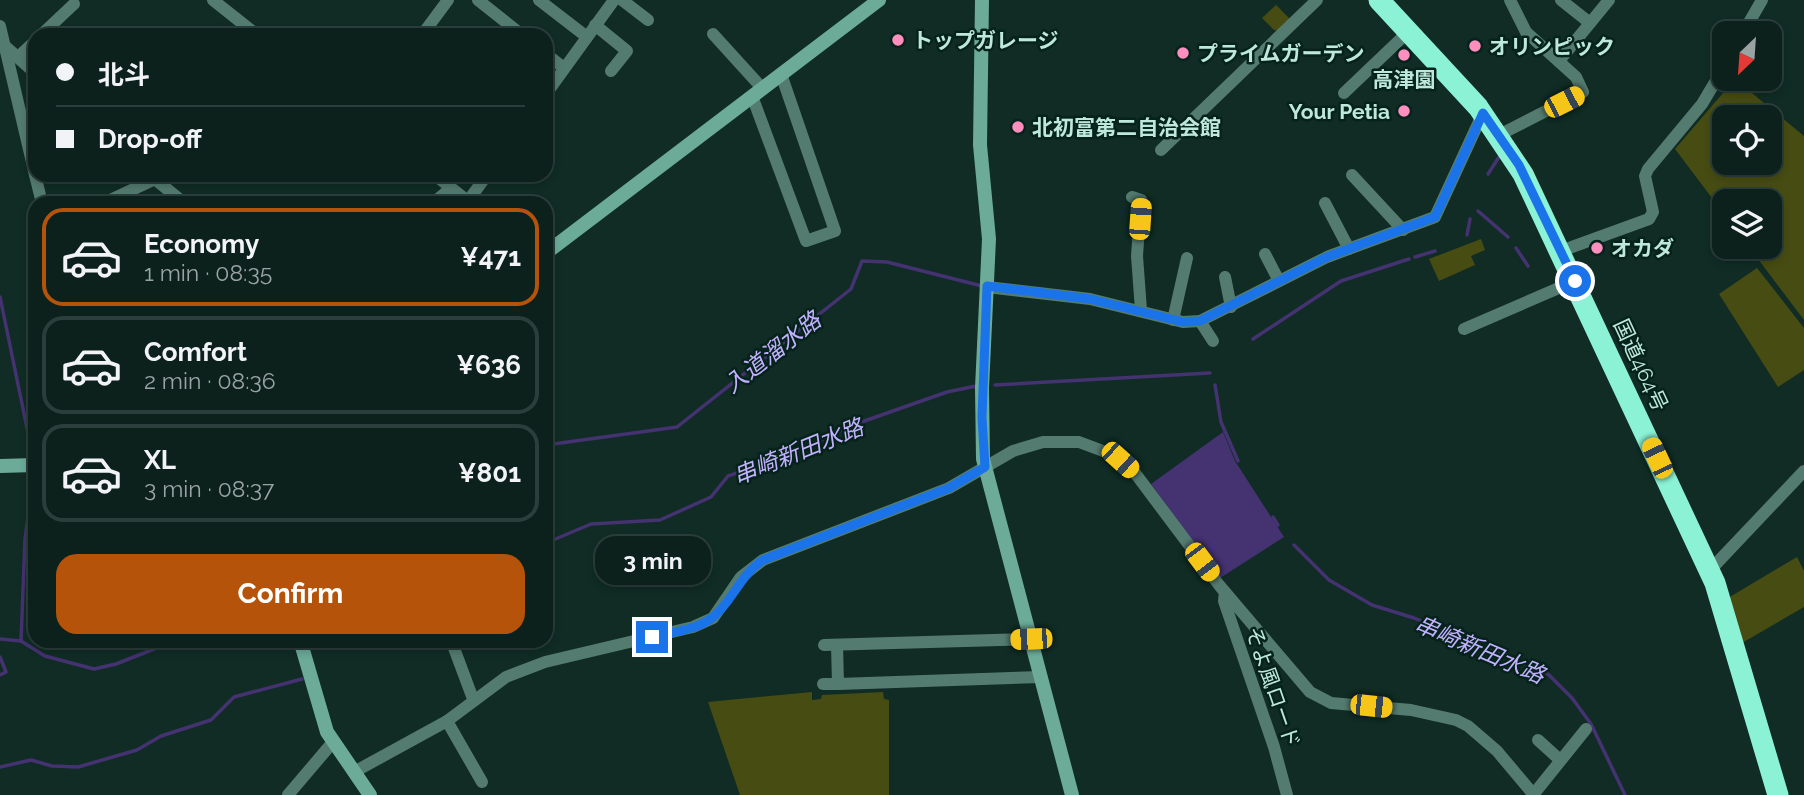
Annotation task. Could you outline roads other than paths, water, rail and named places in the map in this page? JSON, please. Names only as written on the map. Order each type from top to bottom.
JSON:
[{"type":"highway","name":"国道464号","points":[[1379,0],[1483,113],[1519,165],[1707,568],[1737,653],[1778,795]]},
{"type":"street","points":[[213,0],[248,28]]},
{"type":"street","points":[[427,28],[448,0]]},
{"type":"street","points":[[478,0],[513,28]]},
{"type":"street","points":[[492,11],[500,0]]},
{"type":"street","points":[[539,0],[587,37]]},
{"type":"street","points":[[553,83],[614,0]]},
{"type":"street","points":[[622,0],[649,20]]},
{"type":"street","points":[[553,248],[879,0]]},
{"type":"street","points":[[982,0],[979,106],[982,186],[989,239],[982,417],[985,467],[1072,795]]},
{"type":"street","points":[[1161,150],[1317,0]]},
{"type":"street","points":[[1499,135],[1583,92],[1576,77],[1526,32],[1510,0]]},
{"type":"street","points":[[1561,0],[1590,23]]},
{"type":"street","points":[[1559,61],[1609,0]]},
{"type":"street","points":[[1750,21],[1762,0]]},
{"type":"street","points":[[48,28],[74,4]]},
{"type":"street","points":[[0,26],[28,145]]},
{"type":"street","points":[[595,26],[627,51],[611,71]]},
{"type":"street","points":[[1344,93],[1408,32]]},
{"type":"street","points":[[713,34],[757,92],[806,241],[835,231],[781,74]]},
{"type":"street","points":[[5,45],[28,66]]},
{"type":"street","points":[[18,57],[28,48]]},
{"type":"street","points":[[553,59],[564,68]]},
{"type":"street","points":[[1561,251],[1649,219],[1653,212],[1645,176],[1648,169],[1702,104],[1712,87]]},
{"type":"street","points":[[987,286],[1090,299],[1173,320],[1200,321],[1349,249],[1435,217],[1483,113]]},
{"type":"street","points":[[1352,175],[1403,230]]},
{"type":"street","points":[[117,196],[143,182]]},
{"type":"street","points":[[158,182],[175,196]]},
{"type":"street","points":[[444,182],[461,196]]},
{"type":"street","points":[[441,196],[451,188]]},
{"type":"street","points":[[1132,197],[1141,200],[1137,256],[1141,310]]},
{"type":"street","points":[[1325,203],[1349,249]]},
{"type":"street","points":[[1265,254],[1279,281]]},
{"type":"street","points":[[1173,320],[1187,258]]},
{"type":"street","points":[[1226,277],[1231,307]]},
{"type":"street","points":[[1464,329],[1575,281]]},
{"type":"street","points":[[1200,321],[1213,341]]},
{"type":"street","points":[[354,772],[447,721],[506,677],[545,662],[693,627],[713,618],[741,577],[763,560],[949,488],[1013,451],[1063,440],[1079,442],[1111,454],[1135,473],[1225,592],[1310,692],[1331,703],[1410,710],[1456,720],[1480,735],[1497,751],[1533,795],[1586,729]]},
{"type":"street","points":[[0,466],[28,466]]},
{"type":"street","points":[[1707,568],[1714,566],[1804,471]]},
{"type":"street","name":"そよ風ロード","points":[[1225,592],[1224,601],[1274,747],[1287,795]]},
{"type":"street","points":[[838,684],[830,645],[1031,639]]},
{"type":"street","points":[[302,648],[316,699],[334,742],[370,795]]},
{"type":"street","points":[[454,648],[473,699]]},
{"type":"street","points":[[823,684],[1041,677]]},
{"type":"street","points":[[447,721],[482,782]]},
{"type":"street","points":[[1538,740],[1560,761]]},
{"type":"street","points":[[288,795],[334,742]]},
{"type":"waterway","points":[[1488,174],[1499,157]]},
{"type":"waterway","points":[[1478,211],[1508,237]]},
{"type":"waterway","points":[[1467,235],[1470,219]]},
{"type":"waterway","points":[[1516,248],[1528,266]]},
{"type":"waterway","points":[[1415,257],[1435,251]]},
{"type":"waterway","points":[[1253,339],[1341,281],[1409,259]]},
{"type":"waterway","name":"入道溜水路","points":[[553,444],[677,427],[851,289],[862,261],[887,262],[982,286]]},
{"type":"waterway","points":[[0,297],[28,433]]},
{"type":"waterway","name":"串崎新田水路","points":[[995,385],[1210,373]]},
{"type":"waterway","name":"串崎新田水路","points":[[1215,385],[1221,422],[1238,461]]},
{"type":"waterway","name":"串崎新田水路","points":[[553,540],[591,524],[660,520],[711,497],[728,476],[785,457],[853,425],[947,392],[976,386]]},
{"type":"waterway","points":[[21,641],[28,517]]},
{"type":"waterway","name":"串崎新田水路","points":[[1273,517],[1278,525]]},
{"type":"waterway","name":"串崎新田水路","points":[[1294,545],[1329,580],[1372,605],[1414,618],[1548,674],[1572,698],[1591,724],[1625,795]]},
{"type":"waterway","name":"入道溜水路","points":[[0,639],[21,641],[28,645]]},
{"type":"waterway","name":"入道溜水路","points":[[32,648],[45,656],[94,669],[116,664],[156,648]]},
{"type":"waterway","name":"入道溜水路","points":[[0,657],[6,672],[0,675]]},
{"type":"waterway","points":[[0,767],[31,760],[52,766],[78,767],[137,750],[161,736],[211,720],[234,697],[302,679]]},
{"type":"place","name":"トップガレージ","points":[[898,40]]},
{"type":"place","name":"オリンピック","points":[[1475,46]]},
{"type":"place","name":"プライムガーデン","points":[[1183,53]]},
{"type":"place","name":"高津園","points":[[1404,55]]},
{"type":"place","name":"Your Petia","points":[[1404,111]]},
{"type":"place","name":"北初富第二自治会館","points":[[1018,127]]},
{"type":"place","name":"オカダ","points":[[1597,248]]}]
